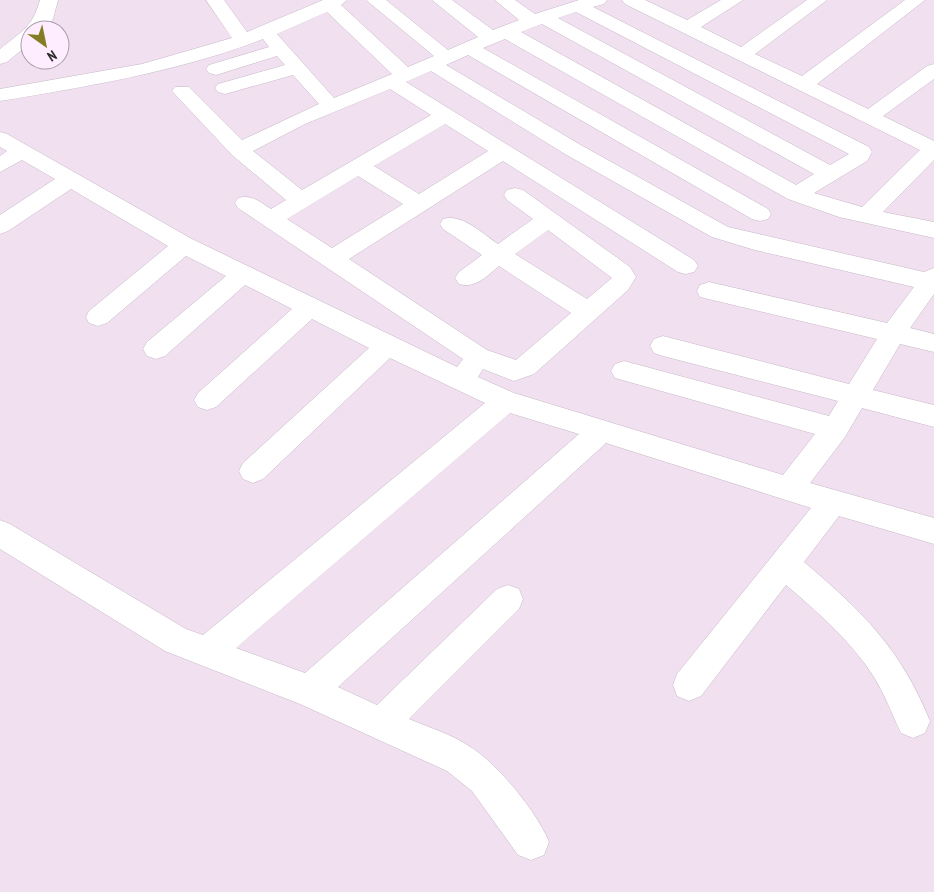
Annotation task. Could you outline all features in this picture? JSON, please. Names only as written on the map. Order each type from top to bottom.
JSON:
[{"type":"street","points":[[43,20],[50,0]]},
{"type":"street","points":[[215,0],[243,40]]},
{"type":"street","points":[[376,0],[439,60],[553,160],[686,266]]},
{"type":"street","points":[[441,0],[498,34],[640,106],[792,192],[840,210],[934,230]]},
{"type":"street","points":[[504,0],[550,11],[699,69],[862,152],[860,156],[831,174],[792,192],[732,236]]},
{"type":"street","points":[[239,150],[331,106],[550,11],[598,0]]},
{"type":"street","points":[[631,0],[934,148],[866,216]]},
{"type":"street","points":[[688,27],[734,0]]},
{"type":"street","points":[[553,160],[699,69],[737,51],[818,0]]},
{"type":"street","points":[[804,84],[916,0]]},
{"type":"street","points":[[0,95],[143,70],[266,32],[334,2],[398,78],[445,115],[504,152],[553,160],[732,236],[932,280],[893,334],[835,429],[789,489]]},
{"type":"street","points":[[550,11],[672,86],[831,174]]},
{"type":"street","points":[[266,32],[331,106]]},
{"type":"street","points":[[0,58],[20,42]]},
{"type":"street","points":[[468,48],[760,214]]},
{"type":"street","points":[[216,69],[281,49]]},
{"type":"street","points":[[225,88],[297,68]]},
{"type":"street","points":[[869,116],[934,70]]},
{"type":"street","points":[[182,91],[239,150],[300,200]]},
{"type":"street","points":[[270,219],[445,115]]},
{"type":"street","points":[[0,138],[184,245],[386,346],[506,402],[789,489],[934,531]]},
{"type":"street","points":[[0,165],[22,151]]},
{"type":"street","points":[[332,259],[504,152]]},
{"type":"street","points":[[358,166],[418,204]]},
{"type":"street","points":[[0,226],[70,178]]},
{"type":"street","points":[[246,203],[478,357],[514,371],[520,370],[588,312],[620,284],[624,277],[622,273],[515,195]]},
{"type":"street","points":[[467,278],[548,219]]},
{"type":"street","points":[[451,224],[588,312]]},
{"type":"street","points":[[98,317],[184,245]]},
{"type":"street","points":[[156,349],[243,274]]},
{"type":"street","points":[[709,291],[934,344]]},
{"type":"street","points":[[207,400],[309,308]]},
{"type":"street","points":[[253,471],[386,346]]},
{"type":"street","points":[[663,346],[934,416]]},
{"type":"street","points":[[460,380],[478,357]]},
{"type":"street","points":[[624,371],[835,429]]},
{"type":"street","points":[[206,652],[506,402]]},
{"type":"street","points":[[309,692],[600,432]]},
{"type":"street","points":[[689,685],[834,501]]},
{"type":"street","points":[[0,533],[176,640],[309,692],[459,759],[484,779],[532,842]]},
{"type":"street","points":[[784,564],[834,606],[871,646],[886,667],[913,721]]},
{"type":"street","points":[[382,723],[508,599]]}]
